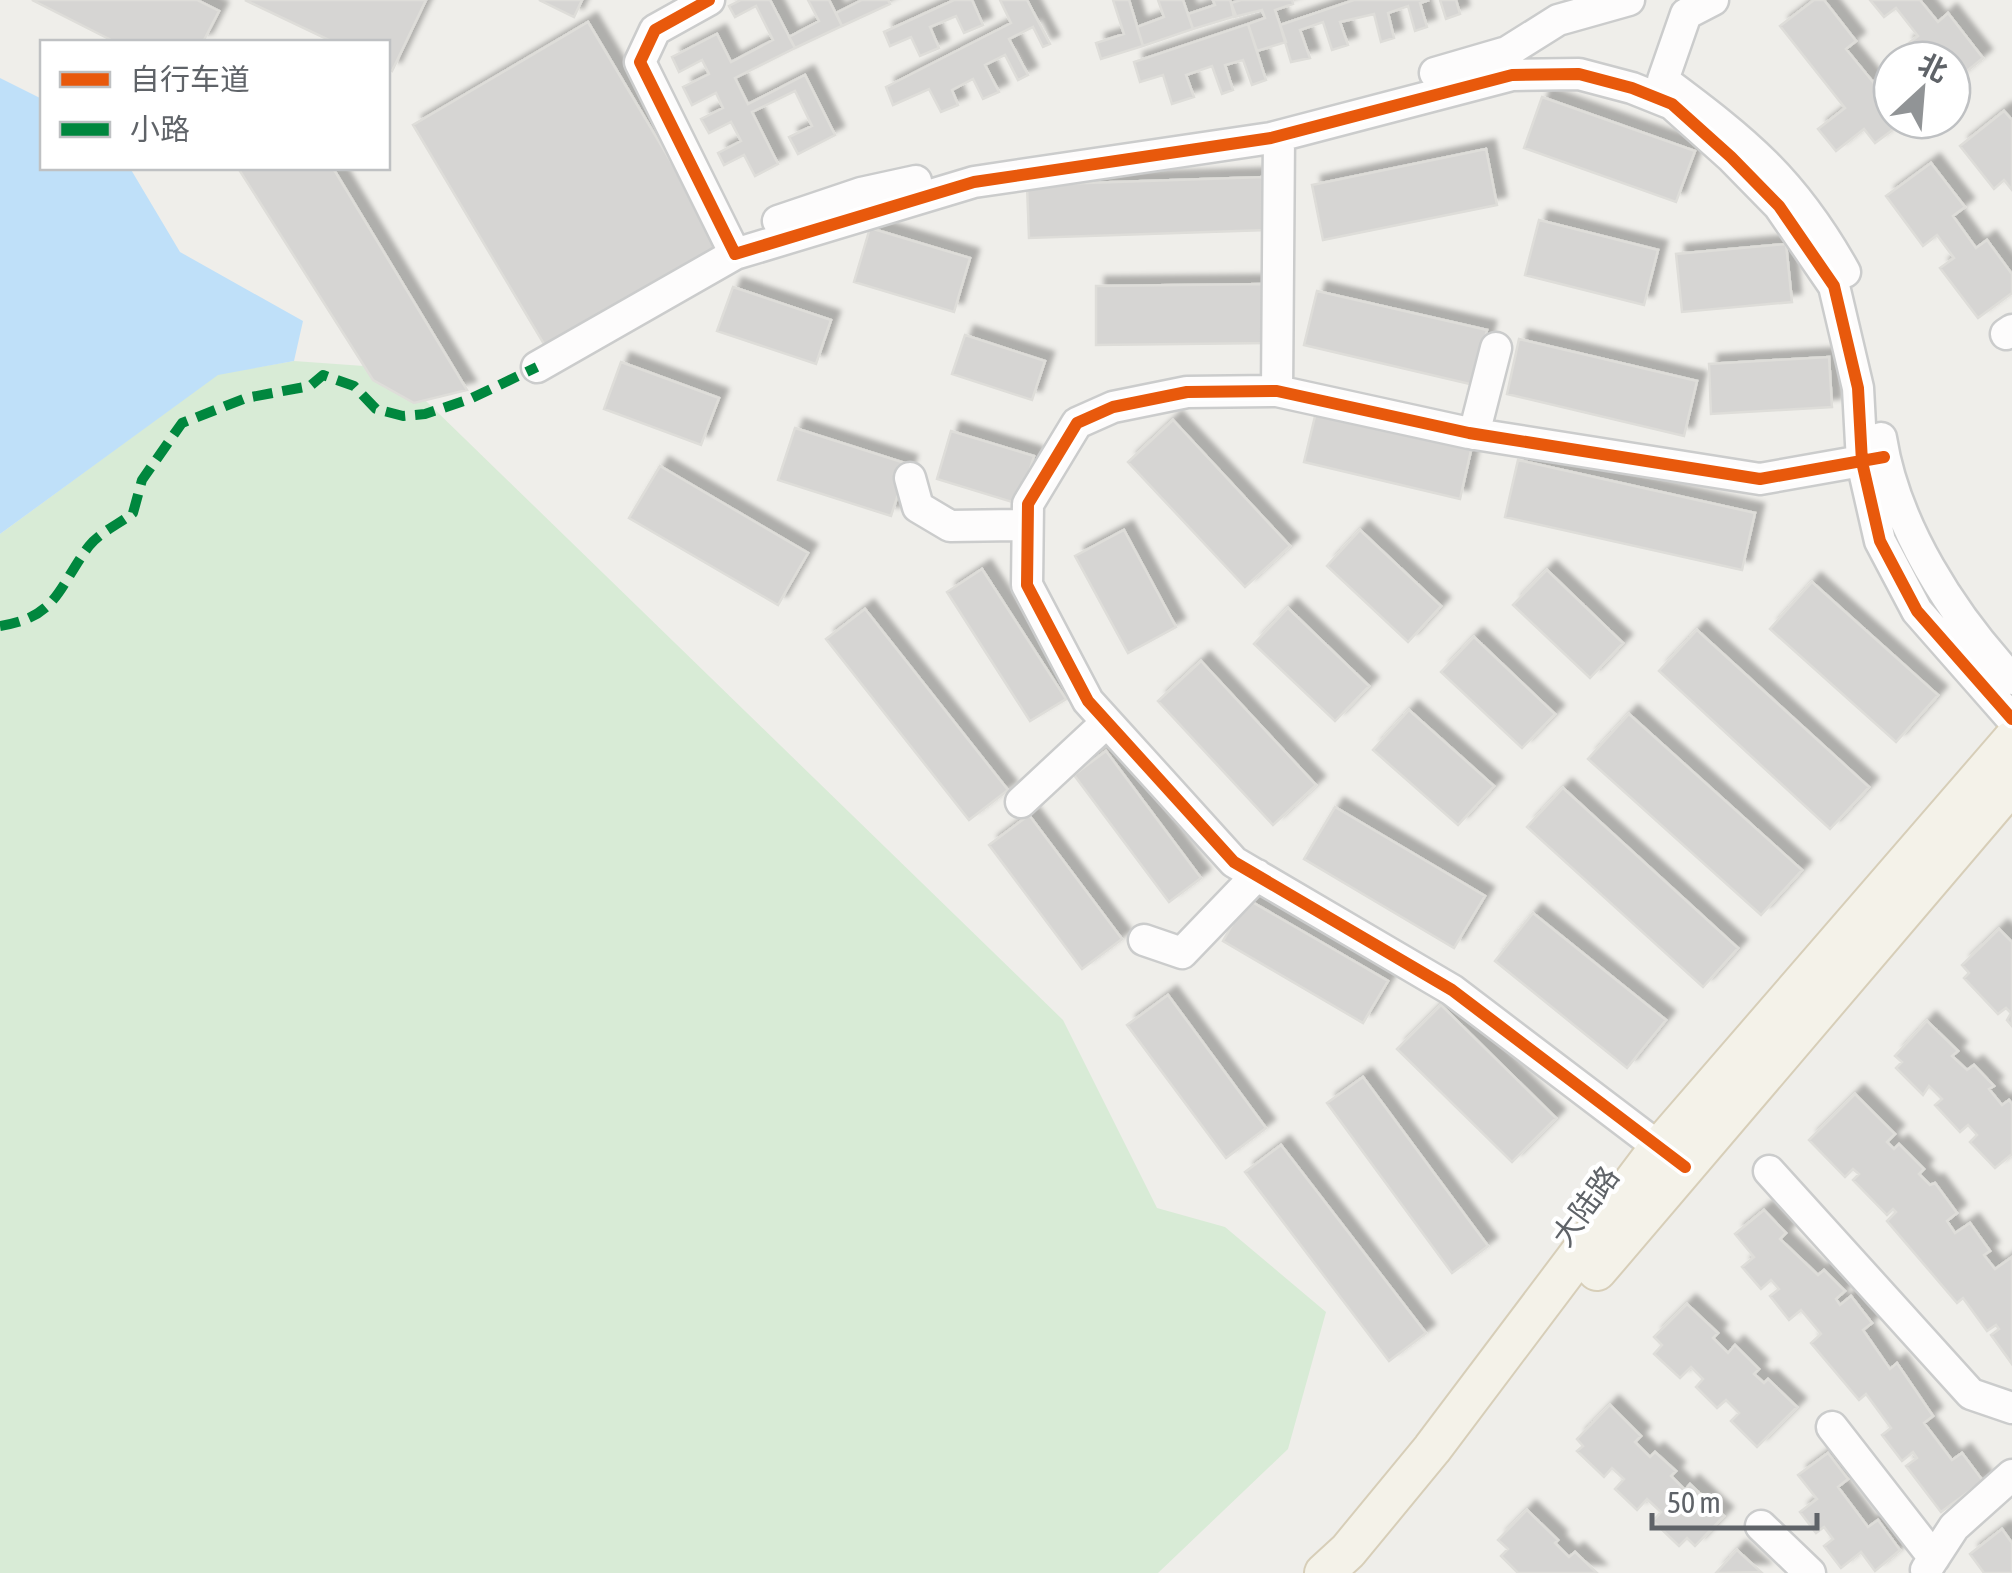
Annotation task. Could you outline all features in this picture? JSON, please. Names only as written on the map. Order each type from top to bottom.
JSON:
[{"type":"main road","name":"大陆路","points":[[1324,1573],[1348,1551],[2012,740]]},
{"type":"main road","name":"大陆路","points":[[1354,1573],[1550,1326],[1672,1158],[2012,784]]},
{"type":"street","points":[[709,0],[655,30],[640,62],[731,246]]},
{"type":"street","points":[[537,368],[731,246],[860,192],[1268,119],[1507,52],[1558,20],[1630,0]]},
{"type":"street","points":[[1644,93],[1676,0]]},
{"type":"street","points":[[1712,0],[1686,14],[1663,80],[1750,144],[1824,235],[1849,278],[1880,541],[1917,611],[2012,718]]},
{"type":"street","points":[[731,246],[974,182],[1279,136],[1512,76],[1579,74],[1644,93],[1672,104],[1743,169],[1779,206],[1834,286],[1873,460],[1944,592],[2012,678]]},
{"type":"street","points":[[1277,391],[1279,136]]},
{"type":"street","points":[[1474,434],[1496,348]]},
{"type":"street","points":[[1672,1158],[1452,990],[1234,862],[1088,701],[1026,585],[1028,504],[1077,424],[1113,407],[1186,392],[1277,391],[1474,434],[1760,479],[1873,460]]},
{"type":"street","points":[[910,478],[918,507],[950,526],[1027,526]]},
{"type":"street","points":[[1021,802],[1106,722]]},
{"type":"street","points":[[1144,940],[1182,953],[1256,875]]},
{"type":"street","points":[[1769,1171],[1971,1394],[2012,1408]]},
{"type":"street","points":[[1832,1427],[1929,1565],[1954,1526],[2012,1475]]},
{"type":"street","points":[[1761,1526],[1810,1573]]},
{"type":"green space","points":[[294,361],[392,368],[1063,1020],[1157,1208],[1225,1227],[1326,1312],[1288,1449],[1158,1573],[0,1573],[0,534],[218,374]]},
{"type":"water","points":[[0,78],[40,98],[40,170],[131,170],[180,252],[303,321],[294,361],[218,375],[0,534]]},
{"type":"building","points":[[32,0],[197,0],[219,11],[204,40],[111,40]]},
{"type":"building","points":[[245,0],[426,0],[392,71],[390,40],[329,40]]},
{"type":"building","points":[[539,0],[582,0],[574,17]]},
{"type":"building","points":[[741,0],[770,0],[795,48],[735,78],[748,104],[805,75],[835,135],[798,154],[789,137],[812,126],[795,91],[752,112],[778,164],[755,176],[744,155],[724,165],[718,153],[741,141],[731,122],[709,133],[701,119],[723,108],[716,93],[692,105],[683,87],[709,74],[702,60],[679,72],[672,57],[717,34],[731,62],[773,40],[756,6],[735,17],[729,6]]},
{"type":"building","points":[[808,0],[829,0],[842,26],[795,48],[789,37],[819,21]]},
{"type":"building","points":[[862,0],[888,0],[890,4],[842,26],[836,13]]},
{"type":"building","points":[[954,0],[972,0],[983,25],[964,33],[956,16],[930,27],[939,48],[920,56],[911,37],[890,46],[884,32]]},
{"type":"building","points":[[1000,0],[1027,0],[1050,44],[1043,47],[1033,27],[1009,39],[1028,75],[1018,80],[1005,55],[985,65],[999,92],[983,99],[973,79],[952,90],[958,105],[941,112],[929,89],[893,105],[886,87],[1011,23]]},
{"type":"building","points":[[1113,0],[1129,0],[1143,46],[1101,59],[1096,43],[1124,34]]},
{"type":"building","points":[[1158,0],[1183,0],[1193,29],[1143,46],[1137,27],[1164,17]]},
{"type":"building","points":[[1213,0],[1230,0],[1236,16],[1193,29],[1188,14],[1215,5]]},
{"type":"building","points":[[1292,0],[1293,4],[1275,10],[1286,42],[1257,51],[1248,24],[1265,18],[1262,10],[1234,17],[1231,3]]},
{"type":"building","points":[[1354,0],[1429,0],[1420,3],[1427,27],[1415,31],[1408,6],[1388,13],[1394,38],[1381,42],[1374,14],[1340,22],[1348,45],[1332,50],[1323,22],[1300,30],[1310,58],[1291,62],[1280,25]]},
{"type":"building","points":[[1440,0],[1456,0],[1460,14],[1446,19]]},
{"type":"building","points":[[1814,0],[1824,0],[1856,41],[1846,49],[1872,81],[1872,139],[1864,129],[1836,151],[1818,129],[1845,108],[1780,26]]},
{"type":"building","points":[[1870,0],[1920,0],[1938,22],[1948,13],[1969,40],[1913,40],[1918,36],[1896,8],[1884,17]]},
{"type":"building","points":[[588,22],[721,246],[547,349],[413,125]]},
{"type":"building","points":[[1248,24],[1266,80],[1252,85],[1243,60],[1225,65],[1233,90],[1222,94],[1212,66],[1186,75],[1194,97],[1172,104],[1163,75],[1140,82],[1134,62]]},
{"type":"building","points":[[1972,44],[1983,58],[1972,67]]},
{"type":"building","points":[[1542,97],[1695,151],[1676,202],[1524,148]]},
{"type":"building","points":[[2004,111],[2012,120],[2012,190],[2004,180],[1994,189],[1960,146]]},
{"type":"building","points":[[1486,149],[1497,205],[1323,240],[1312,185]]},
{"type":"building","points":[[1931,163],[1965,207],[1953,216],[1976,248],[1987,240],[2012,274],[2012,293],[1978,318],[1940,268],[1954,258],[1937,235],[1923,246],[1886,196]]},
{"type":"building","points":[[239,170],[334,170],[467,390],[414,403],[373,380]]},
{"type":"building","points":[[1265,177],[1267,230],[1029,238],[1027,185]]},
{"type":"building","points":[[1539,220],[1658,250],[1644,305],[1525,275]]},
{"type":"building","points":[[870,228],[970,258],[954,312],[854,282]]},
{"type":"building","points":[[1786,244],[1792,302],[1682,312],[1676,254]]},
{"type":"building","points":[[1269,284],[1270,343],[1096,345],[1096,286]]},
{"type":"building","points":[[733,287],[831,320],[816,364],[717,331]]},
{"type":"building","points":[[1317,291],[1487,330],[1474,385],[1304,345]]},
{"type":"building","points":[[965,335],[1045,361],[1032,400],[952,374]]},
{"type":"building","points":[[1519,339],[1697,381],[1684,436],[1507,394]]},
{"type":"building","points":[[1829,357],[1832,407],[1711,414],[1709,364]]},
{"type":"building","points":[[621,362],[719,398],[701,445],[604,409]]},
{"type":"building","points":[[1317,408],[1472,446],[1460,499],[1304,462]]},
{"type":"building","points":[[1173,420],[1290,546],[1245,587],[1128,462]]},
{"type":"building","points":[[795,428],[908,464],[891,516],[778,480]]},
{"type":"building","points":[[951,431],[1034,456],[1019,504],[937,479]]},
{"type":"building","points":[[1518,460],[1755,513],[1742,570],[1505,517]]},
{"type":"building","points":[[660,466],[808,553],[778,605],[629,518]]},
{"type":"building","points":[[1124,530],[1176,627],[1128,653],[1075,556]]},
{"type":"building","points":[[1360,530],[1441,606],[1408,642],[1327,566]]},
{"type":"building","points":[[982,569],[1066,699],[1030,721],[947,592]]},
{"type":"building","points":[[1547,570],[1623,643],[1590,678],[1513,605]]},
{"type":"building","points":[[1812,582],[1938,695],[1896,742],[1770,629]]},
{"type":"building","points":[[1288,608],[1369,686],[1335,721],[1254,644]]},
{"type":"building","points":[[865,609],[1008,790],[969,820],[826,639]]},
{"type":"building","points":[[1697,630],[1869,787],[1830,829],[1659,671]]},
{"type":"building","points":[[1474,637],[1555,714],[1522,748],[1441,672]]},
{"type":"building","points":[[1201,661],[1316,785],[1273,825],[1158,701]]},
{"type":"building","points":[[1409,710],[1494,786],[1458,825],[1373,750]]},
{"type":"building","points":[[1629,714],[1802,870],[1761,915],[1588,759]]},
{"type":"building","points":[[1106,751],[1201,878],[1169,902],[1074,775]]},
{"type":"building","points":[[1563,788],[1738,948],[1703,987],[1527,827]]},
{"type":"building","points":[[1335,807],[1485,896],[1454,948],[1304,859]]},
{"type":"building","points":[[1029,815],[1122,939],[1082,969],[989,845]]},
{"type":"building","points":[[1247,899],[1388,981],[1363,1023],[1223,941]]},
{"type":"building","points":[[1533,913],[1666,1020],[1627,1068],[1495,961]]},
{"type":"building","points":[[1999,929],[2012,942],[2012,1026],[2007,1020],[2011,1013],[2006,1008],[1998,1014],[1964,978],[1969,973],[1962,965]]},
{"type":"building","points":[[1168,995],[1266,1128],[1226,1158],[1127,1025]]},
{"type":"building","points":[[1441,1005],[1556,1118],[1512,1162],[1397,1049]]},
{"type":"building","points":[[1927,1021],[1958,1051],[1952,1056],[1967,1070],[1974,1065],[1994,1086],[1989,1089],[2002,1105],[2009,1100],[2012,1104],[2012,1154],[1995,1168],[1970,1142],[1977,1135],[1968,1125],[1960,1132],[1935,1105],[1942,1099],[1929,1086],[1923,1095],[1896,1068],[1902,1062],[1895,1056]]},
{"type":"building","points":[[1363,1077],[1488,1246],[1452,1273],[1327,1103]]},
{"type":"building","points":[[1855,1094],[1895,1134],[1887,1142],[1894,1149],[1899,1144],[1924,1169],[1919,1174],[1930,1185],[1935,1183],[1957,1213],[1947,1221],[1955,1233],[1970,1223],[1990,1251],[1984,1255],[1995,1269],[2012,1257],[2012,1364],[1991,1335],[1999,1329],[1996,1325],[1987,1331],[1963,1298],[1957,1303],[1887,1221],[1896,1212],[1893,1209],[1887,1215],[1853,1180],[1859,1174],[1853,1169],[1845,1177],[1809,1140]]},
{"type":"building","points":[[1281,1145],[1426,1333],[1389,1361],[1245,1172]]},
{"type":"building","points":[[1764,1210],[1786,1233],[1780,1239],[1818,1275],[1824,1270],[1845,1291],[1836,1299],[1840,1305],[1851,1296],[1872,1323],[1863,1330],[1890,1369],[1897,1363],[1933,1416],[1924,1423],[1952,1460],[1962,1453],[1983,1481],[1941,1512],[1906,1466],[1917,1458],[1913,1452],[1902,1461],[1882,1435],[1891,1428],[1866,1394],[1859,1400],[1811,1343],[1821,1334],[1801,1310],[1789,1320],[1770,1296],[1779,1289],[1771,1280],[1761,1289],[1742,1267],[1754,1257],[1735,1234]]},
{"type":"building","points":[[1687,1304],[1718,1333],[1713,1338],[1728,1353],[1735,1345],[1759,1369],[1754,1374],[1764,1383],[1768,1379],[1797,1407],[1757,1447],[1731,1421],[1739,1413],[1726,1400],[1717,1408],[1696,1387],[1703,1379],[1691,1367],[1680,1378],[1654,1354],[1662,1345],[1654,1337]]},
{"type":"building","points":[[1610,1405],[1641,1436],[1635,1442],[1650,1457],[1655,1452],[1676,1471],[1671,1476],[1685,1490],[1690,1484],[1724,1516],[1695,1546],[1687,1538],[1679,1546],[1653,1521],[1661,1512],[1647,1499],[1637,1510],[1615,1489],[1624,1479],[1612,1468],[1604,1477],[1577,1451],[1583,1446],[1577,1439]]},
{"type":"building","points":[[1828,1453],[1848,1479],[1838,1487],[1868,1527],[1878,1520],[1900,1550],[1875,1571],[1861,1552],[1841,1568],[1824,1546],[1833,1539],[1824,1527],[1816,1533],[1800,1512],[1817,1499],[1798,1475]]},
{"type":"building","points":[[1527,1510],[1558,1540],[1555,1543],[1569,1557],[1575,1552],[1597,1573],[1518,1573],[1501,1556],[1508,1549],[1498,1540]]},
{"type":"building","points":[[2002,1529],[2012,1543],[2012,1573],[1984,1573],[1970,1554]]},
{"type":"building","points":[[1737,1550],[1761,1572],[1716,1573]]},
{"type":"marked path","points":[[0,626],[19,622],[45,608],[93,541],[133,513],[142,480],[182,423],[246,398],[310,386],[323,375],[354,386],[376,409],[403,416],[425,414],[470,399],[537,367]]},
{"type":"cycle path","points":[[709,0],[655,30],[640,62],[735,254],[974,182],[1271,138],[1512,75],[1579,74],[1672,104],[1779,206],[1834,286],[1858,388],[1862,462],[1880,541],[1917,611],[2012,719]]},
{"type":"cycle path","points":[[1685,1167],[1452,990],[1234,862],[1088,701],[1027,585],[1028,504],[1077,423],[1113,407],[1187,392],[1277,391],[1469,433],[1760,479],[1884,457]]}]
